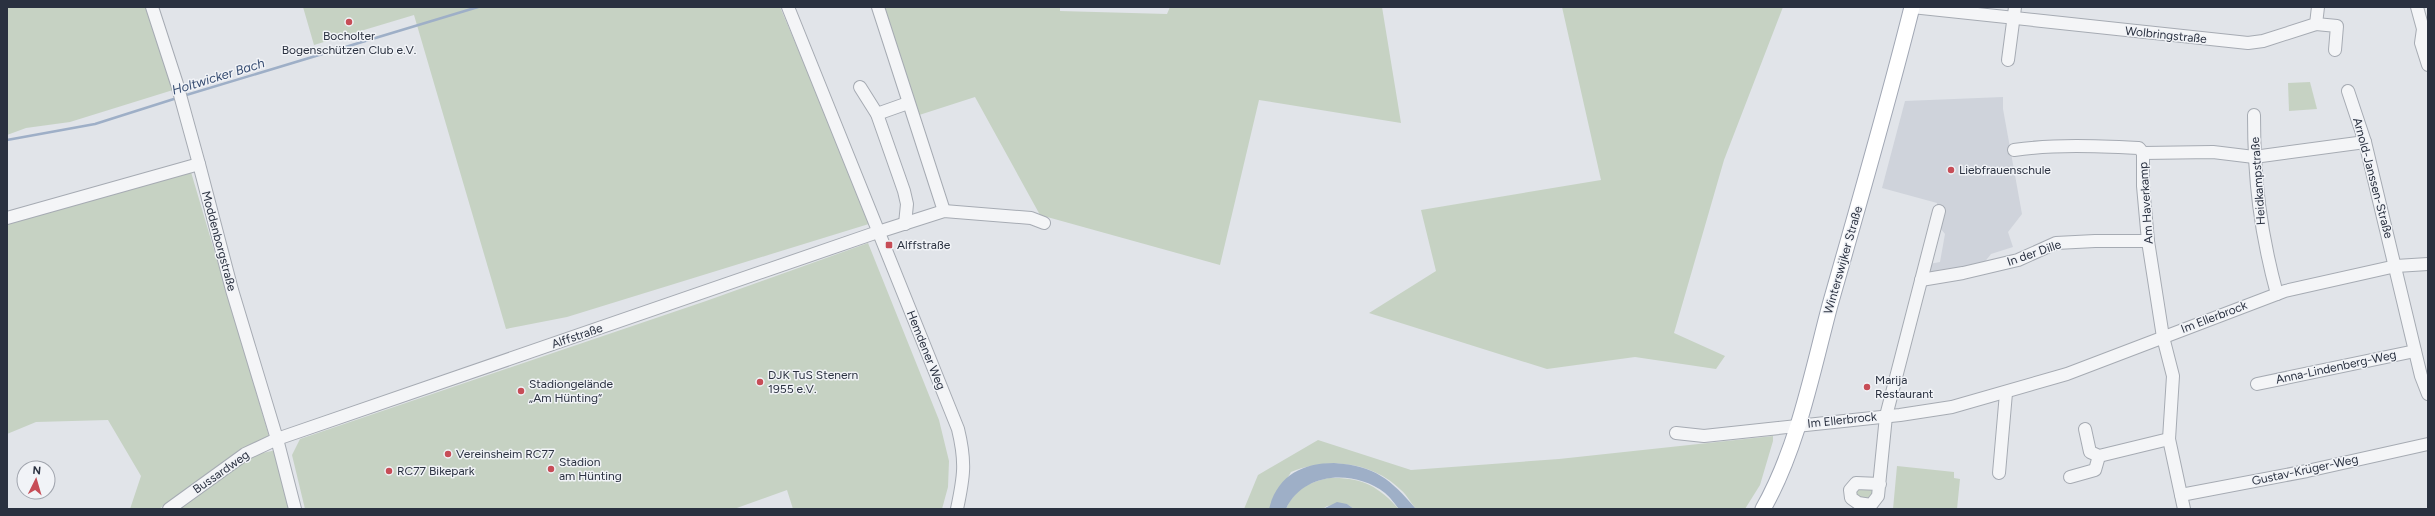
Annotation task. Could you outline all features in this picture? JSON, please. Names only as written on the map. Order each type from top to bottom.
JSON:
[{"type":"main road","name":"Winterswijker Straße","points":[[1763,509],[1777,481],[1797,425],[1889,100],[1912,7]]},
{"type":"street","name":"Moddenborgstraße","points":[[152,7],[177,84],[232,290],[277,439],[295,509]]},
{"type":"street","name":"Hemdener Weg","points":[[788,7],[958,429],[963,450],[965,470],[957,509]]},
{"type":"street","points":[[878,7],[944,211]]},
{"type":"street","name":"Wolbringstraße","points":[[1912,7],[2014,13],[2248,43],[2263,41],[2316,24],[2337,26],[2335,50]]},
{"type":"street","points":[[2316,24],[2318,7]]},
{"type":"street","points":[[2417,7],[2423,29],[2421,43],[2428,65]]},
{"type":"street","points":[[2008,60],[2014,13]]},
{"type":"street","points":[[860,87],[877,114],[904,191],[907,204],[905,224]]},
{"type":"street","name":"Arnold-Janssen-Straße","points":[[2348,91],[2365,142],[2396,266],[2415,351],[2428,394]]},
{"type":"street","points":[[877,114],[908,102]]},
{"type":"street","name":"Heidkampstraße","points":[[2254,115],[2254,157],[2262,230],[2277,294]]},
{"type":"street","points":[[2143,153],[2213,152],[2254,157],[2365,142]]},
{"type":"street","name":"Am Haverkamp","points":[[2014,150],[2043,146],[2086,145],[2139,148],[2143,153],[2143,186],[2148,241],[2163,337],[2173,376],[2169,439],[2184,509]]},
{"type":"street","points":[[7,218],[199,164]]},
{"type":"street","points":[[878,233],[944,211],[1031,218],[1044,223]]},
{"type":"street","points":[[1886,416],[1939,211]]},
{"type":"street","name":"Alffstraße","points":[[277,439],[878,233]]},
{"type":"street","name":"In der Dille","points":[[1921,280],[1963,273],[2018,260],[2056,243],[2095,240],[2148,241]]},
{"type":"street","name":"Im Ellerbrock","points":[[1676,432],[1704,436],[1886,416],[1952,407],[2006,393],[2067,374],[2277,294],[2352,274],[2396,266],[2428,264]]},
{"type":"street","name":"Anna-Lindenberg-Weg","points":[[2257,384],[2415,351]]},
{"type":"street","points":[[1999,473],[2006,393]]},
{"type":"street","name":"Im Ellerbrock","points":[[1880,484],[1886,416]]},
{"type":"street","points":[[2085,429],[2090,452],[2099,456],[2169,439]]},
{"type":"street","name":"Bussardweg","points":[[169,509],[240,457],[277,439]]},
{"type":"street","name":"Gustav-Krüger-Weg","points":[[2181,495],[2307,471],[2428,444]]},
{"type":"street","points":[[2070,477],[2094,470],[2099,456]]},
{"type":"street","name":"Hemdener Weg","points":[[953,509],[965,470]]},
{"type":"shaded area","name":"Liebfrauenschule","points":[[2003,97],[2003,109],[2022,214],[2008,232],[2013,247],[1991,254],[1983,264],[1933,272],[1928,269],[1929,264],[1940,262],[1945,234],[1941,229],[1946,209],[1937,206],[1937,203],[1882,188],[1905,101]]},
{"type":"green space","points":[[7,7],[145,7],[173,90],[70,122],[26,128],[7,135]]},
{"type":"green space","points":[[303,7],[780,7],[872,223],[567,317],[506,329],[414,15],[314,45]]},
{"type":"green space","points":[[879,7],[1060,7],[1060,11],[1167,14],[1170,7],[1382,7],[1401,123],[1259,100],[1220,265],[1040,215],[975,97],[913,117]]},
{"type":"green space","points":[[1562,7],[1783,7],[1724,160],[1674,333],[1725,356],[1716,369],[1635,357],[1547,369],[1369,313],[1436,271],[1421,210],[1601,180]]},
{"type":"green space","points":[[2310,82],[2317,109],[2289,111],[2288,83]]},
{"type":"green space","points":[[191,172],[269,436],[249,445],[159,509],[130,509],[141,476],[108,420],[36,422],[7,434],[7,224]]},
{"type":"green space","name":"DJK TuS Stenern 1955 e.V.","points":[[868,243],[939,420],[949,461],[948,487],[942,509],[793,509],[787,490],[734,509],[305,509],[292,455],[300,439],[706,301]]},
{"type":"green space","points":[[1773,436],[1773,441],[1760,485],[1745,509],[1416,509],[1401,490],[1389,480],[1377,473],[1349,464],[1334,463],[1319,464],[1291,472],[1269,509],[1244,509],[1258,475],[1318,440],[1411,470],[1559,459]]},
{"type":"green space","points":[[276,450],[291,509],[177,509],[250,456]]},
{"type":"green space","points":[[1897,466],[1954,472],[1954,478],[1960,479],[1957,509],[1893,509]]},
{"type":"green space","points":[[1329,478],[1351,479],[1368,484],[1384,494],[1399,509],[1354,509],[1347,504],[1327,506],[1323,509],[1286,509],[1298,491],[1309,484]]},
{"type":"green space","points":[[1873,488],[1873,499],[1856,498],[1855,489]]},
{"type":"water","points":[[1334,463],[1361,467],[1381,476],[1390,482],[1416,509],[1399,509],[1385,493],[1373,485],[1359,480],[1330,478],[1317,481],[1304,488],[1294,497],[1286,509],[1269,509],[1278,488],[1292,474],[1311,466]]},
{"type":"water","points":[[1337,502],[1347,504],[1354,509],[1323,509]]},
{"type":"waterway","name":"Holtwicker Bach","points":[[183,96],[478,7]]},
{"type":"waterway","name":"Holtwicker Bach","points":[[7,140],[95,124],[177,98]]},
{"type":"place","name":"Bocholter Bogenschützen Club e.V.","points":[[349,22]]},
{"type":"place","name":"Liebfrauenschule","points":[[1951,170]]},
{"type":"place","name":"Alffstraße","points":[[889,245]]},
{"type":"place","name":"DJK TuS Stenern 1955 e.V.","points":[[760,382]]},
{"type":"place","name":"Marija Restaurant","points":[[1867,387]]},
{"type":"place","name":"Stadiongelände „Am Hünting“","points":[[521,391]]},
{"type":"place","name":"Vereinsheim RC77","points":[[448,454]]},
{"type":"place","name":"Stadion am Hünting","points":[[551,469]]},
{"type":"place","name":"RC77 Bikepark","points":[[389,471]]}]
